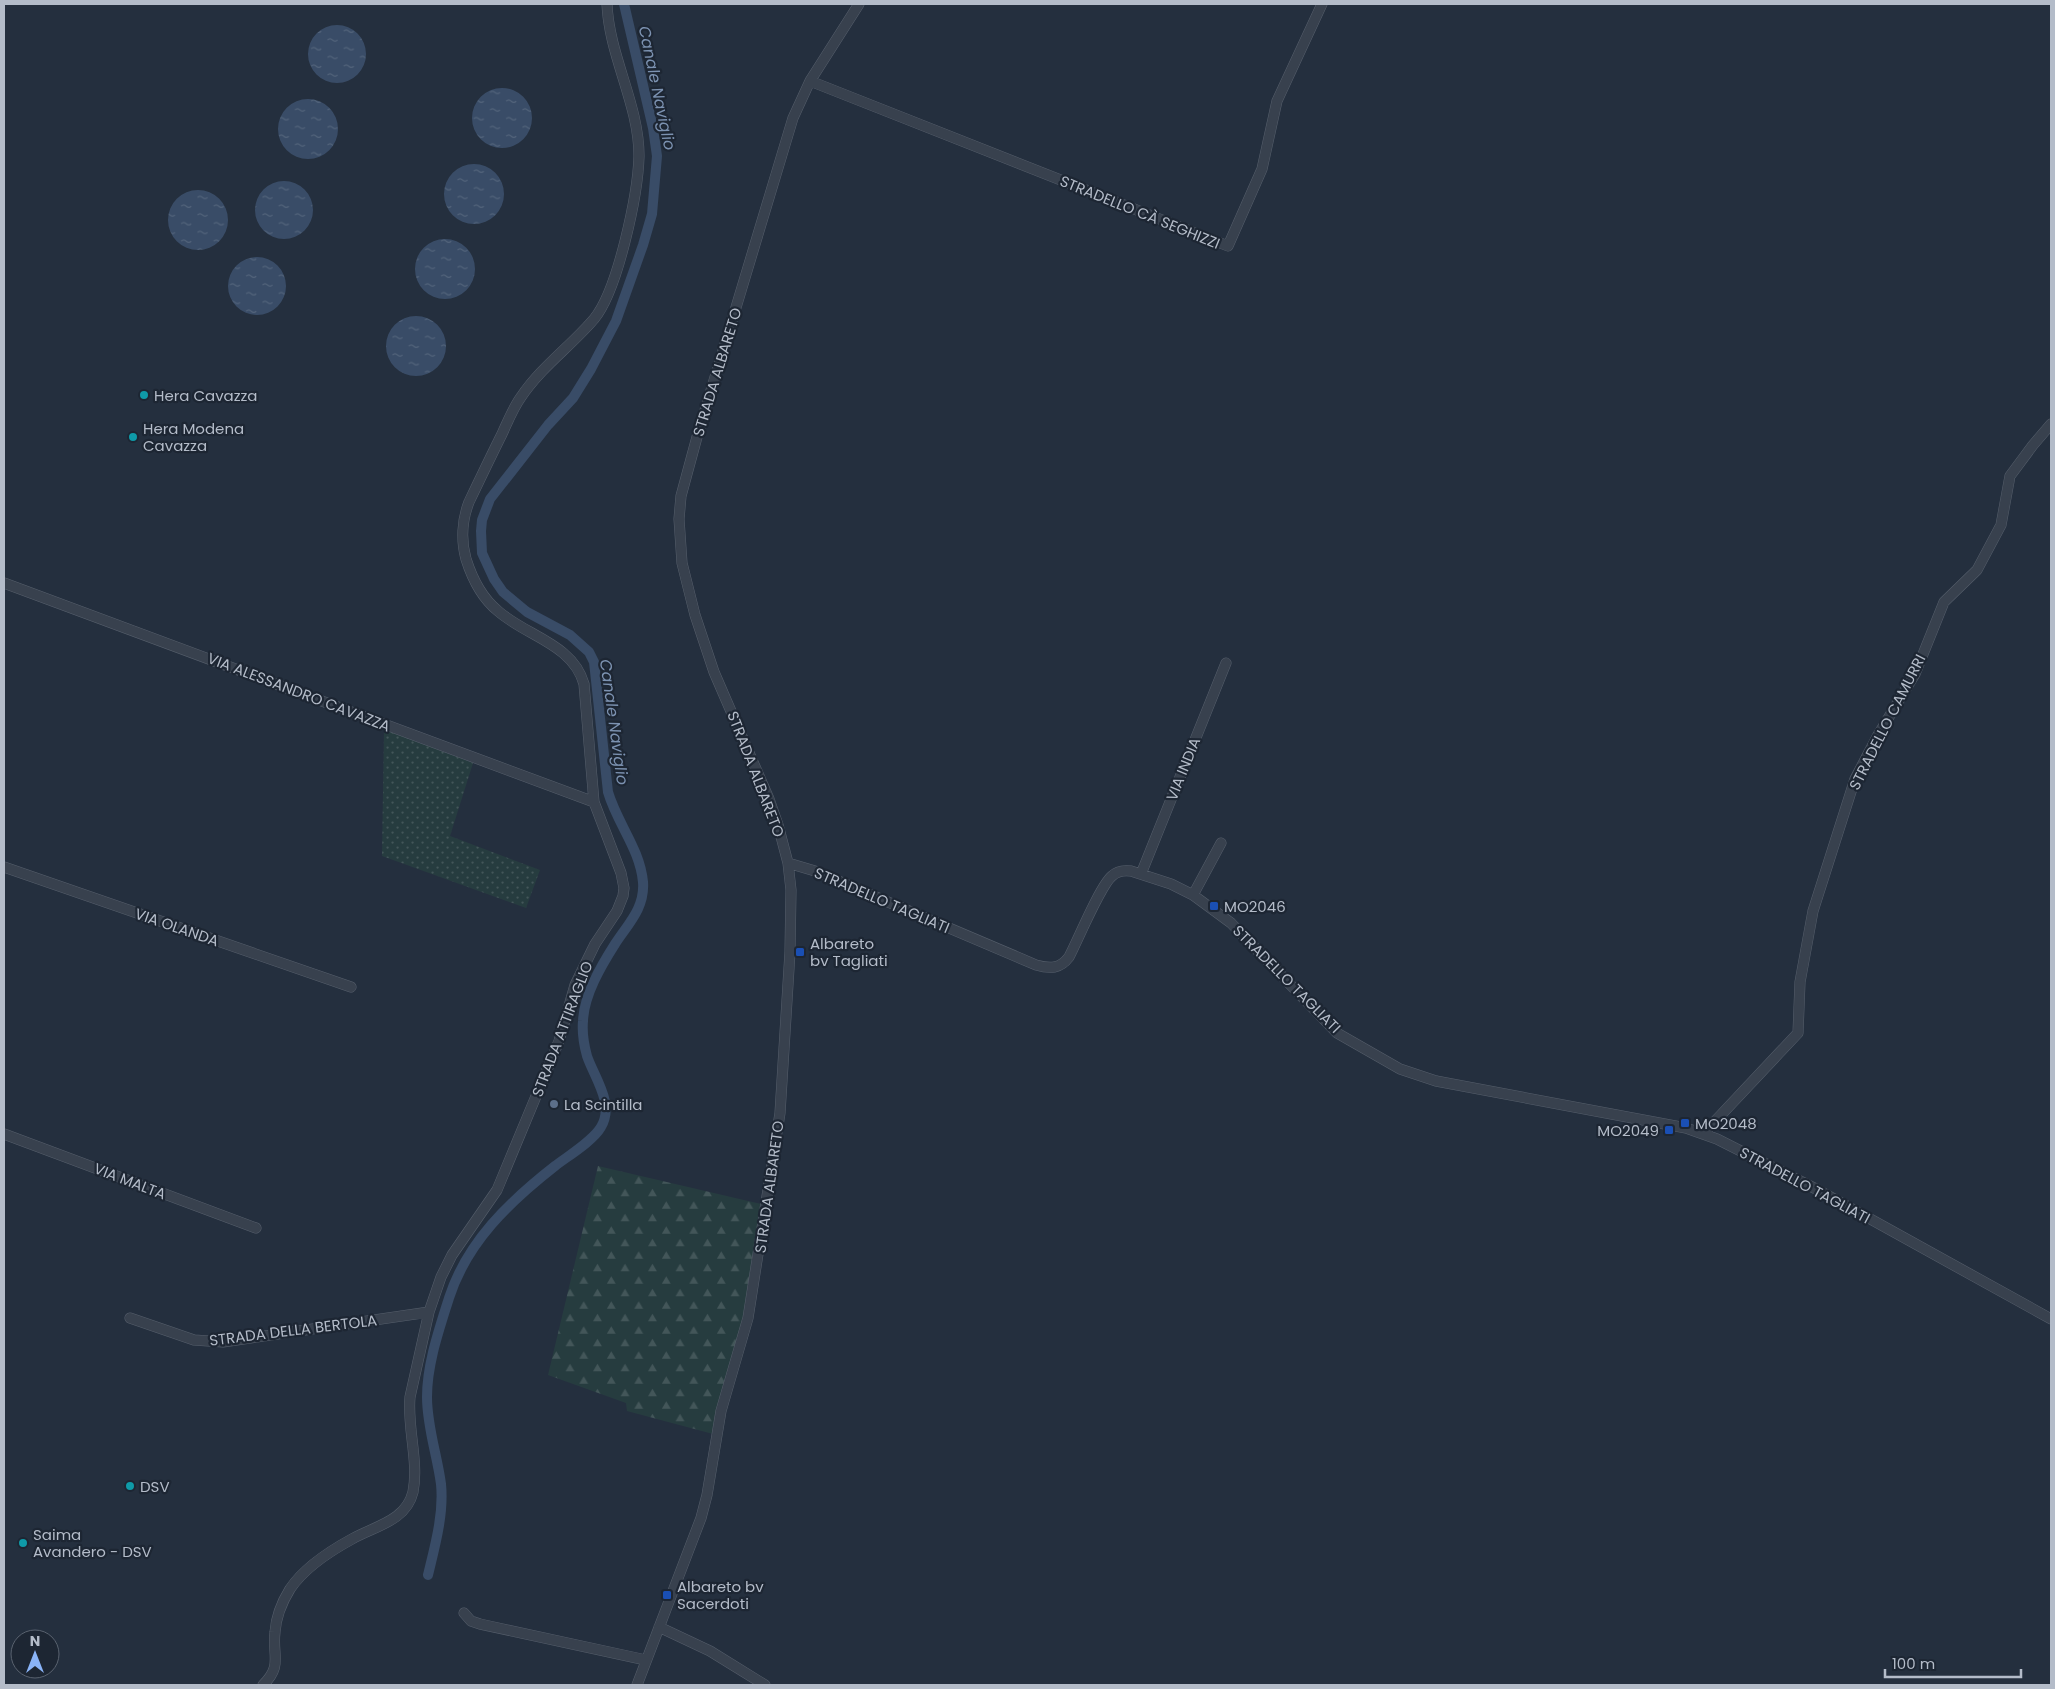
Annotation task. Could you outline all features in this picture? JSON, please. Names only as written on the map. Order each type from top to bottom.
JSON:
[{"type":"street","name":"STRADA ATTIRAGLIO","points":[[263,1685],[271,1676],[275,1666],[274,1639],[276,1623],[280,1609],[292,1587],[305,1572],[325,1556],[351,1539],[397,1517],[408,1506],[414,1484],[410,1397],[436,1287],[452,1254],[486,1209],[500,1185],[559,1041],[575,985],[595,944],[621,903],[624,888],[623,881],[594,802],[584,684],[579,669],[562,652],[504,616],[493,607],[477,586],[470,570],[465,555],[463,535],[466,510],[469,502],[517,403],[534,381],[598,312],[613,280],[625,239],[635,196],[639,154],[637,132],[610,25],[607,4]]},
{"type":"street","name":"STRADA ALBARETO","points":[[637,1685],[702,1518],[708,1495],[721,1411],[748,1318],[780,1113],[790,952],[791,890],[788,863],[769,799],[714,672],[695,615],[682,563],[679,519],[683,489],[698,433],[793,118],[810,81],[859,4]]},
{"type":"street","name":"STRADELLO CÀ SEGHIZZI","points":[[810,81],[1228,246],[1262,168],[1277,101],[1322,4]]},
{"type":"street","name":"STRADELLO CAMURRI","points":[[1703,1134],[1798,1033],[1800,982],[1813,910],[1855,779],[1878,735],[1915,674],[1944,602],[1978,570],[2001,525],[2010,476],[2051,424]]},
{"type":"street","name":"VIA ALESSANDRO CAVAZZA","points":[[4,585],[594,802]]},
{"type":"street","name":"VIA INDIA","points":[[1141,874],[1226,663]]},
{"type":"street","points":[[1193,895],[1221,843]]},
{"type":"street","name":"STRADELLO TAGLIATI","points":[[788,863],[815,870],[1036,965],[1049,968],[1061,965],[1069,957],[1110,878],[1126,870],[1171,884],[1193,895],[1231,923],[1337,1033],[1400,1069],[1436,1081],[1686,1128],[1717,1138],[1818,1190],[2051,1319]]},
{"type":"street","name":"VIA OLANDA","points":[[4,867],[351,987]]},
{"type":"street","name":"VIA MALTA","points":[[4,1134],[256,1228]]},
{"type":"street","name":"STRADA DELLA BERTOLA","points":[[130,1318],[194,1340],[224,1342],[429,1312]]},
{"type":"street","points":[[464,1613],[471,1621],[480,1624],[646,1660]]},
{"type":"street","points":[[659,1627],[710,1651],[765,1685]]},
{"type":"green space","points":[[384,729],[473,763],[450,836],[540,870],[526,908],[382,856]]},
{"type":"green space","points":[[598,1166],[761,1204],[743,1321],[713,1434],[627,1411],[626,1403],[548,1375]]},
{"type":"water","points":[[331,25],[343,25],[358,33],[366,48],[366,60],[358,75],[343,83],[331,83],[316,75],[308,60],[308,48],[316,33]]},
{"type":"water","points":[[496,88],[508,88],[519,93],[527,101],[532,112],[530,130],[519,143],[508,148],[496,148],[485,143],[477,135],[472,124],[472,112],[477,101],[485,93]]},
{"type":"water","points":[[308,99],[324,104],[329,108],[333,113],[338,129],[333,145],[329,150],[324,154],[308,159],[292,154],[287,150],[283,145],[278,129],[283,113],[287,108],[292,104]]},
{"type":"water","points":[[468,164],[480,164],[491,169],[499,177],[504,188],[502,206],[491,219],[480,224],[468,224],[457,219],[449,211],[444,200],[444,188],[449,177],[457,169]]},
{"type":"water","points":[[278,181],[290,181],[305,189],[313,204],[313,216],[305,231],[290,239],[278,239],[263,231],[255,216],[255,204],[263,189]]},
{"type":"water","points":[[198,190],[215,195],[223,203],[228,220],[223,237],[215,245],[198,250],[181,245],[173,237],[168,220],[173,203],[181,195]]},
{"type":"water","points":[[445,239],[462,244],[470,252],[475,269],[470,286],[462,294],[445,299],[428,294],[420,286],[415,269],[420,252],[428,244]]},
{"type":"water","points":[[251,257],[263,257],[278,265],[286,280],[286,292],[278,307],[263,315],[251,315],[236,307],[228,292],[228,280],[236,265]]},
{"type":"water","points":[[416,316],[433,321],[441,329],[446,346],[441,363],[433,371],[416,376],[399,371],[391,363],[386,346],[391,329],[399,321]]},
{"type":"waterway","name":"Canale Naviglio","points":[[428,1575],[438,1530],[442,1495],[427,1408],[427,1397],[434,1347],[445,1310],[457,1278],[467,1259],[478,1241],[492,1224],[522,1194],[586,1143],[601,1127],[605,1118],[605,1100],[586,1052],[583,1030],[584,1011],[594,981],[635,915],[643,891],[638,858],[608,792],[594,662],[589,652],[570,635],[527,612],[503,592],[494,579],[482,553],[481,531],[482,520],[490,499],[548,425],[573,398],[591,369],[616,321],[652,214],[657,156],[653,128],[624,4]]},
{"type":"place","name":"Hera Cavazza","points":[[144,395]]},
{"type":"place","name":"Hera Modena Cavazza","points":[[133,437]]},
{"type":"place","name":"MO2046","points":[[1214,906]]},
{"type":"place","name":"Albareto bv Tagliati","points":[[800,952]]},
{"type":"place","name":"La Scintilla","points":[[554,1104]]},
{"type":"place","name":"MO2048","points":[[1685,1123]]},
{"type":"place","name":"MO2049","points":[[1669,1130]]},
{"type":"place","name":"DSV","points":[[130,1486]]},
{"type":"place","name":"Saima Avandero - DSV","points":[[23,1543]]},
{"type":"place","name":"Albareto bv Sacerdoti","points":[[667,1595]]}]
